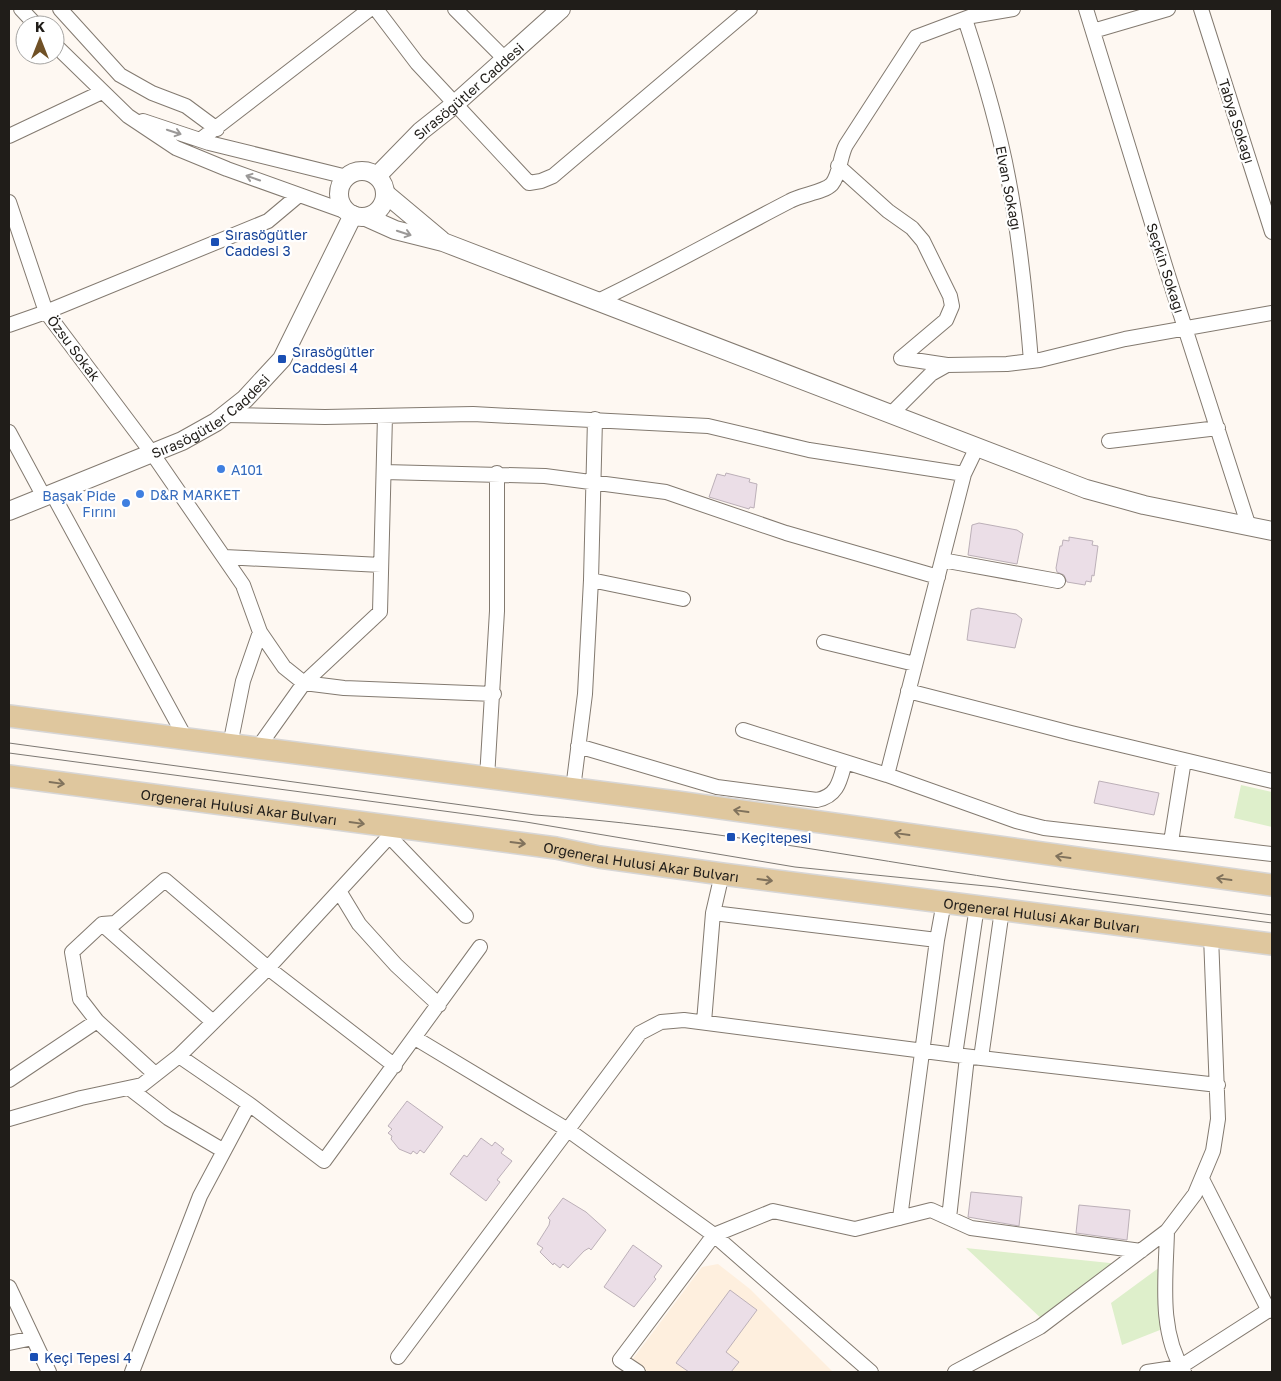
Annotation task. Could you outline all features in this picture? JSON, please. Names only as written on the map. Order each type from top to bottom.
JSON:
[{"type":"main road","points":[[9,716],[573,789],[1272,885]]},
{"type":"main road","name":"Orgeneral Hulusi Akar Bulvarı","points":[[9,776],[394,832],[556,848],[598,857],[722,874],[1272,944]]},
{"type":"street","points":[[60,9],[120,75],[152,93],[186,106],[217,129]]},
{"type":"street","points":[[200,140],[217,129],[370,9]]},
{"type":"street","points":[[376,9],[417,63],[529,183],[553,176],[750,9]]},
{"type":"street","points":[[455,9],[505,59]]},
{"type":"street","name":"Sırasöğütler Caddesi","points":[[377,176],[402,149],[561,9]]},
{"type":"street","points":[[598,301],[732,233],[791,200],[829,186],[835,179],[846,145],[912,41],[920,34],[969,15],[1013,9]]},
{"type":"street","name":"Seçkin Sokağı","points":[[1086,9],[1249,527]]},
{"type":"street","points":[[1093,31],[1168,9]]},
{"type":"street","name":"Tabya Sokağı","points":[[1201,9],[1272,232]]},
{"type":"street","name":"Elvan Sokağı","points":[[969,15],[1008,175],[1021,260],[1031,361]]},
{"type":"street","points":[[65,55],[128,116],[176,148],[227,169],[395,230],[443,242],[892,413],[1059,479],[1114,497],[1272,531]]},
{"type":"street","points":[[9,136],[102,92]]},
{"type":"street","points":[[128,116],[200,140],[347,177]]},
{"type":"street","points":[[838,166],[888,211],[912,228],[926,244],[950,296],[951,311],[943,324],[900,358],[947,366],[1031,361],[1185,328],[1272,313]]},
{"type":"street","points":[[359,171],[372,173],[377,176],[382,181],[386,194],[385,200],[378,211],[355,214],[340,201],[339,194],[347,177],[359,171]]},
{"type":"street","points":[[9,325],[46,312],[268,221],[299,194]]},
{"type":"street","points":[[386,194],[443,242]]},
{"type":"street","name":"Özsu Sokak","points":[[9,202],[46,312],[152,453],[243,585],[260,632],[277,659],[304,683]]},
{"type":"street","name":"Sırasöğütler Caddesi","points":[[9,511],[199,433],[226,415],[258,387],[282,359],[355,214]]},
{"type":"street","points":[[892,413],[932,374],[947,366]]},
{"type":"street","points":[[226,415],[385,416],[474,414],[708,426],[809,450],[964,474]]},
{"type":"street","points":[[257,749],[304,683],[380,612],[385,416]]},
{"type":"street","points":[[573,789],[584,694],[591,580],[594,420]]},
{"type":"street","points":[[1109,441],[1218,428]]},
{"type":"street","points":[[9,432],[48,495],[186,739]]},
{"type":"street","points":[[887,776],[964,474],[977,447]]},
{"type":"street","points":[[384,472],[497,474],[592,482],[666,492],[786,533],[938,577]]},
{"type":"street","points":[[487,778],[494,694],[497,611],[497,474]]},
{"type":"street","points":[[224,557],[381,565]]},
{"type":"street","points":[[942,560],[1058,581]]},
{"type":"street","points":[[591,580],[683,599]]},
{"type":"street","points":[[230,745],[243,680],[260,632]]},
{"type":"street","points":[[824,642],[915,664]]},
{"type":"street","points":[[304,683],[344,688],[494,694]]},
{"type":"street","points":[[908,691],[1272,781]]},
{"type":"street","points":[[742,730],[845,762],[1016,821],[1044,828],[1272,854]]},
{"type":"street","points":[[578,746],[717,787],[817,800],[830,796],[837,789],[845,762]]},
{"type":"street","points":[[1171,842],[1184,760]]},
{"type":"street","points":[[9,1119],[81,1098],[142,1085],[179,1056],[268,968],[394,832],[466,916]]},
{"type":"street","points":[[704,1022],[713,913],[722,874]]},
{"type":"street","points":[[156,1074],[97,1021],[80,999],[72,952],[102,924],[115,923],[165,880],[268,968],[395,1066]]},
{"type":"street","points":[[339,891],[359,924],[396,965],[439,1005]]},
{"type":"street","points":[[900,1218],[937,940],[944,902]]},
{"type":"street","points":[[949,1218],[968,1057],[977,906]]},
{"type":"street","points":[[968,1057],[1002,910]]},
{"type":"street","points":[[713,913],[937,940]]},
{"type":"street","points":[[102,924],[213,1022]]},
{"type":"street","points":[[955,1372],[1040,1327],[1167,1231],[1187,1208],[1203,1180],[1216,1135],[1218,1084],[1211,936]]},
{"type":"street","points":[[179,1056],[249,1104],[324,1161],[480,947]]},
{"type":"street","points":[[398,1357],[640,1033],[653,1025],[668,1020],[704,1022],[968,1057],[1218,1084]]},
{"type":"street","points":[[9,1080],[97,1021]]},
{"type":"street","points":[[415,1038],[568,1130],[714,1235],[871,1372]]},
{"type":"street","points":[[129,1088],[168,1118],[224,1151]]},
{"type":"street","points":[[132,1372],[200,1196],[249,1104]]},
{"type":"street","points":[[1147,1372],[1182,1369],[1270,1309],[1203,1180]]},
{"type":"street","points":[[631,1370],[620,1360],[714,1235],[773,1211],[855,1229],[931,1210],[971,1228],[1142,1250]]},
{"type":"street","points":[[1167,1231],[1166,1320],[1172,1349],[1182,1369]]},
{"type":"street","points":[[9,1287],[49,1372]]},
{"type":"street","points":[[9,1343],[33,1338]]},
{"type":"shaded area","points":[[718,1264],[750,1289],[833,1372],[648,1372],[632,1360],[702,1267]]},
{"type":"green space","points":[[1241,785],[1272,792],[1272,827],[1234,818]]},
{"type":"green space","points":[[966,1248],[1129,1265],[1045,1322]]},
{"type":"green space","points":[[1160,1267],[1165,1328],[1122,1345],[1111,1303]]},
{"type":"building","points":[[726,473],[750,479],[749,482],[757,484],[754,508],[750,507],[749,509],[709,497],[717,474],[725,476]]},
{"type":"building","points":[[979,523],[1017,530],[1023,534],[1017,564],[968,555],[972,525]]},
{"type":"building","points":[[1069,537],[1093,541],[1092,545],[1098,546],[1094,576],[1092,575],[1091,582],[1086,581],[1085,585],[1067,582],[1064,575],[1057,572],[1060,546],[1062,546],[1063,540],[1069,541]]},
{"type":"building","points":[[978,608],[1016,614],[1022,619],[1015,648],[967,640],[971,610]]},
{"type":"building","points":[[1099,781],[1159,793],[1154,815],[1094,803]]},
{"type":"building","points":[[407,1101],[443,1127],[424,1153],[420,1150],[417,1154],[413,1151],[411,1154],[399,1149],[391,1139],[392,1136],[388,1133],[392,1129],[388,1126]]},
{"type":"building","points":[[481,1138],[492,1146],[495,1142],[504,1149],[501,1153],[512,1161],[497,1180],[500,1182],[486,1201],[450,1174],[464,1155],[467,1157]]},
{"type":"building","points":[[971,1192],[1022,1197],[1019,1226],[968,1217]]},
{"type":"building","points":[[563,1198],[586,1212],[606,1230],[591,1250],[589,1248],[584,1251],[568,1268],[563,1264],[560,1268],[554,1263],[553,1265],[540,1252],[543,1248],[537,1244],[549,1225],[550,1220],[548,1218]]},
{"type":"building","points":[[1079,1205],[1130,1210],[1127,1240],[1076,1233]]},
{"type":"building","points":[[633,1245],[662,1266],[654,1277],[656,1279],[634,1307],[604,1287]]},
{"type":"building","points":[[730,1290],[757,1310],[726,1352],[739,1362],[731,1372],[689,1372],[676,1363]]},
{"type":"tram line","points":[[9,743],[535,815],[653,826],[712,834],[1006,880],[1272,915]]},
{"type":"tram line","points":[[9,753],[526,822],[795,867],[996,887],[1272,923]]},
{"type":"place","name":"Sırasöğütler Caddesi 3","points":[[215,242]]},
{"type":"place","name":"Sırasöğütler Caddesi 4","points":[[282,359]]},
{"type":"place","name":"A101","points":[[221,469]]},
{"type":"place","name":"D&R MARKET","points":[[140,494]]},
{"type":"place","name":"Başak Pide Fırını","points":[[126,503]]},
{"type":"place","name":"Keçitepesi","points":[[731,837]]},
{"type":"place","name":"Keçi Tepesi 4","points":[[34,1357]]}]
